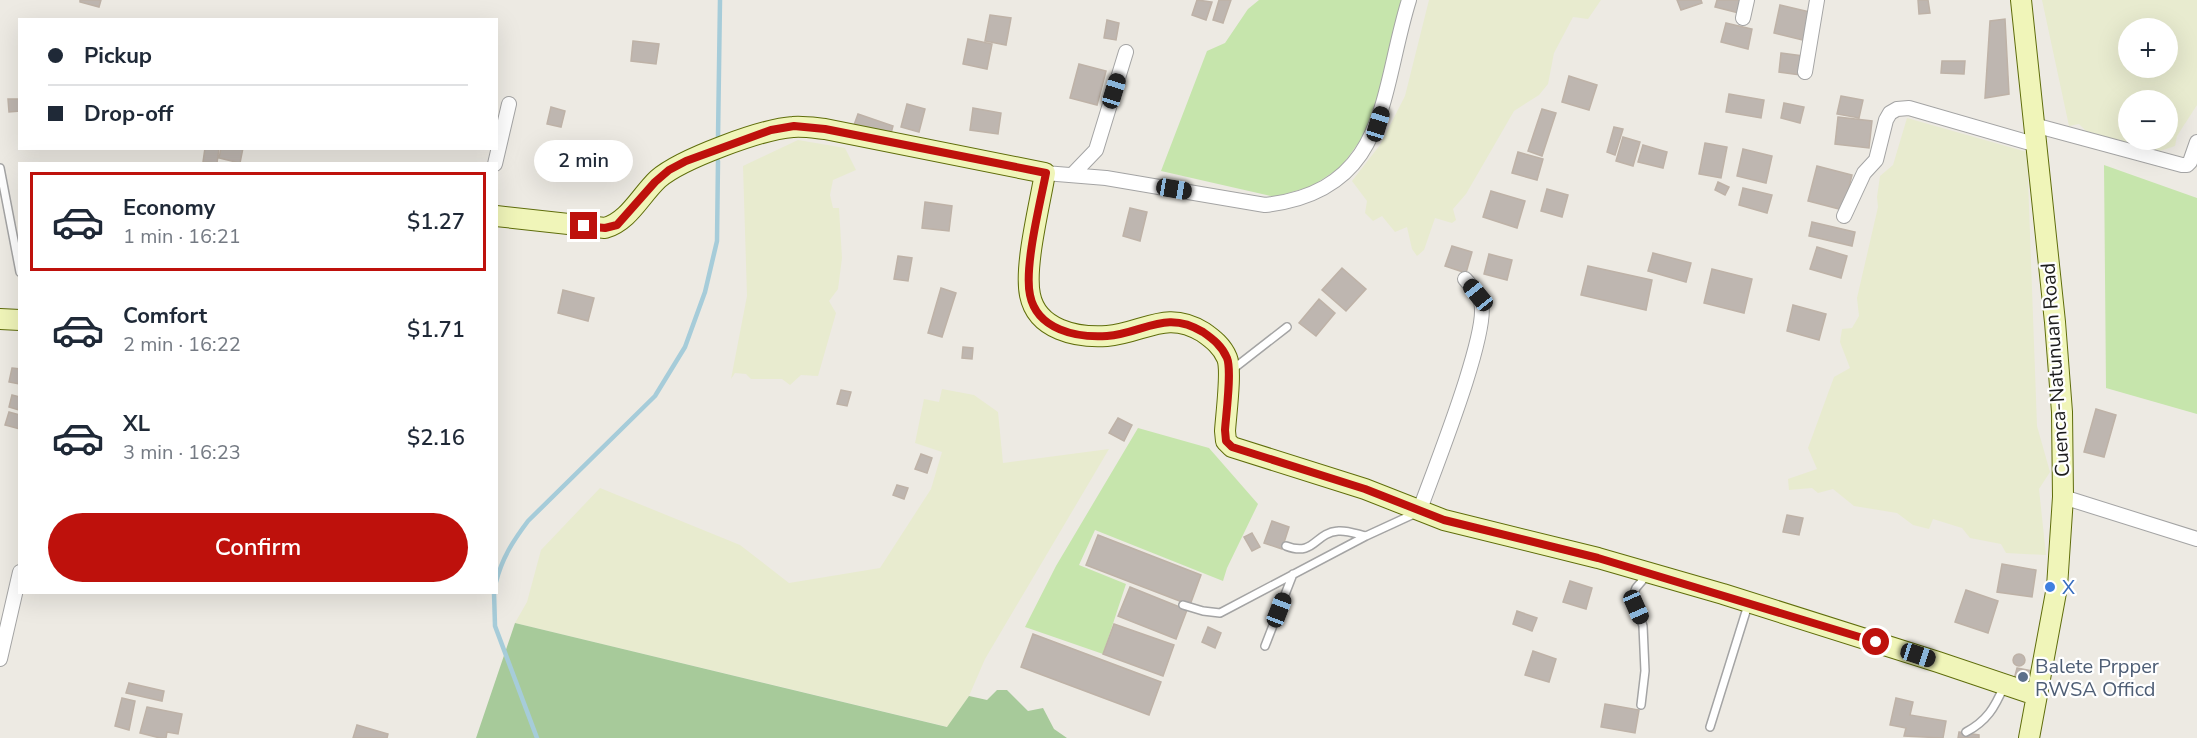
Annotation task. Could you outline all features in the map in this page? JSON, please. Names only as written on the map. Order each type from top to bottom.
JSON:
[{"type":"street","points":[[498,216],[605,228],[617,225],[655,182],[669,170],[686,161],[771,130],[794,126],[825,129],[1046,173],[1106,178],[1265,205],[1291,202],[1342,176],[1358,159],[1375,132],[1409,0]]},
{"type":"street","points":[[1743,18],[1747,0]]},
{"type":"street","points":[[1805,72],[1817,0]]},
{"type":"street","name":"Cuenca-Natunuan Road","points":[[2021,0],[2055,322],[2062,412],[2063,497],[2057,587],[2029,738]]},
{"type":"street","points":[[1072,175],[1095,150],[1126,52]]},
{"type":"street","points":[[495,162],[509,104]]},
{"type":"street","points":[[1844,216],[1864,173],[1876,160],[1886,120],[1890,113],[1897,109],[1909,108],[2037,145]]},
{"type":"street","points":[[2034,125],[2182,165],[2190,162],[2197,142]]},
{"type":"street","points":[[1046,173],[1029,276],[1030,296],[1038,313],[1050,324],[1069,334],[1108,336],[1150,324],[1171,321],[1192,326],[1217,342],[1228,359],[1225,430],[1226,441],[1232,447],[1365,489],[1444,520],[1649,573],[2005,683],[2036,695]]},
{"type":"street","points":[[1419,512],[1464,385],[1480,330],[1481,303],[1478,295],[1465,279]]},
{"type":"street","points":[[0,319],[18,320]]},
{"type":"street","points":[[2063,497],[2197,538]]},
{"type":"street","points":[[0,659],[18,581]]},
{"type":"lane","points":[[0,168],[18,262]]},
{"type":"lane","points":[[1228,372],[1287,327]]},
{"type":"lane","points":[[1183,605],[1220,613],[1366,536],[1419,512]]},
{"type":"lane","points":[[1286,546],[1296,550],[1307,549],[1326,535],[1337,531],[1366,536]]},
{"type":"lane","points":[[1641,705],[1645,671],[1643,626],[1634,596],[1636,588],[1649,573]]},
{"type":"lane","points":[[1265,646],[1293,574]]},
{"type":"lane","points":[[1710,727],[1749,603]]},
{"type":"lane","points":[[1966,732],[1984,721],[1992,711],[2005,683]]},
{"type":"green space","points":[[1259,0],[1413,0],[1380,113],[1341,167],[1312,186],[1275,197],[1161,171],[1207,51],[1225,43],[1248,9]]},
{"type":"green space","points":[[1429,0],[1601,0],[1588,19],[1573,17],[1554,53],[1548,84],[1539,95],[1514,111],[1466,194],[1453,209],[1456,220],[1452,223],[1435,218],[1424,250],[1417,256],[1412,249],[1407,227],[1395,232],[1382,216],[1373,221],[1365,213],[1367,201],[1352,181],[1380,145],[1405,96]]},
{"type":"green space","points":[[2042,0],[2197,0],[2197,105],[2178,134],[2178,90],[2118,90],[2118,142],[2088,133],[2079,124],[2069,126]]},
{"type":"green space","points":[[1907,118],[2027,152],[2037,426],[2050,472],[2039,489],[2046,555],[2006,553],[2001,544],[1970,538],[1962,528],[1933,519],[1929,529],[1913,525],[1897,513],[1854,506],[1833,489],[1818,493],[1812,488],[1789,490],[1788,479],[1817,469],[1808,448],[1834,377],[1850,368],[1840,342],[1842,329],[1852,328],[1859,316],[1857,298],[1878,207],[1880,176],[1893,165]]},
{"type":"green space","points":[[798,140],[845,148],[856,170],[833,180],[830,195],[833,208],[839,208],[842,258],[838,289],[829,301],[836,313],[818,376],[801,375],[790,385],[782,379],[751,379],[746,374],[735,373],[731,379],[747,296],[743,166]]},
{"type":"green space","points":[[2144,150],[2163,150],[2154,153]]},
{"type":"green space","points":[[2104,165],[2197,198],[2197,414],[2106,388]]},
{"type":"green space","points":[[942,389],[974,395],[998,412],[1003,463],[1109,449],[985,659],[969,696],[948,727],[515,623],[527,602],[541,550],[600,488],[740,545],[789,583],[880,568],[931,489],[942,452],[915,443],[924,399],[939,402]]},
{"type":"green space","points":[[1138,428],[1209,448],[1258,504],[1223,581],[1095,530],[1079,565],[1126,584],[1103,654],[1025,627],[1056,566]]},
{"type":"green space","points":[[515,623],[947,727],[969,696],[987,700],[997,690],[1007,690],[1028,711],[1043,708],[1054,729],[1067,738],[476,738]]},
{"type":"building","points":[[80,0],[101,0],[99,7],[80,2]]},
{"type":"building","points":[[1197,0],[1212,2],[1206,20],[1192,15]]},
{"type":"building","points":[[1219,0],[1231,0],[1223,23],[1213,20]]},
{"type":"building","points":[[1677,0],[1701,0],[1702,3],[1681,10]]},
{"type":"building","points":[[1717,0],[1742,0],[1739,13],[1715,7]]},
{"type":"building","points":[[1918,0],[1928,0],[1930,13],[1919,14]]},
{"type":"building","points":[[1780,5],[1810,12],[1803,40],[1774,33]]},
{"type":"building","points":[[990,15],[1011,18],[1006,45],[985,41]]},
{"type":"building","points":[[2005,19],[2009,94],[1985,98],[1990,21]]},
{"type":"building","points":[[1107,20],[1119,23],[1116,40],[1104,38]]},
{"type":"building","points":[[1726,23],[1752,29],[1748,49],[1721,42]]},
{"type":"building","points":[[968,39],[992,44],[987,69],[963,64]]},
{"type":"building","points":[[633,41],[659,44],[656,64],[631,61]]},
{"type":"building","points":[[1781,53],[1803,56],[1800,75],[1779,72]]},
{"type":"building","points":[[1942,61],[1965,61],[1964,74],[1941,73]]},
{"type":"building","points":[[1079,64],[1106,71],[1097,105],[1070,98]]},
{"type":"building","points":[[1569,76],[1597,85],[1589,110],[1562,102]]},
{"type":"building","points":[[1729,94],[1764,100],[1761,118],[1726,112]]},
{"type":"building","points":[[1841,96],[1863,100],[1859,118],[1837,114]]},
{"type":"building","points":[[8,99],[18,99],[18,111],[9,112]]},
{"type":"building","points":[[1784,103],[1804,107],[1800,123],[1781,118]]},
{"type":"building","points":[[907,104],[925,109],[919,132],[901,127]]},
{"type":"building","points":[[551,107],[565,111],[561,127],[547,124]]},
{"type":"building","points":[[973,108],[1001,113],[998,134],[970,130]]},
{"type":"building","points":[[1542,109],[1556,113],[1542,156],[1528,151]]},
{"type":"building","points":[[858,114],[893,126],[890,137],[854,125]]},
{"type":"building","points":[[1838,117],[1872,121],[1869,148],[1835,144]]},
{"type":"building","points":[[1614,127],[1623,129],[1615,155],[1607,152]]},
{"type":"building","points":[[1623,137],[1640,142],[1633,166],[1616,161]]},
{"type":"building","points":[[1705,143],[1727,147],[1721,178],[1699,174]]},
{"type":"building","points":[[1643,145],[1667,152],[1663,168],[1638,162]]},
{"type":"building","points":[[1743,149],[1772,156],[1766,183],[1737,176]]},
{"type":"building","points":[[205,150],[219,150],[217,162],[203,162]]},
{"type":"building","points":[[221,150],[243,150],[240,162],[219,158]]},
{"type":"building","points":[[1518,152],[1543,159],[1537,180],[1512,173]]},
{"type":"building","points":[[1817,166],[1852,175],[1843,210],[1808,201]]},
{"type":"building","points":[[1718,182],[1729,187],[1725,195],[1715,190]]},
{"type":"building","points":[[1743,188],[1772,195],[1767,213],[1739,205]]},
{"type":"building","points":[[1547,189],[1568,195],[1562,217],[1541,211]]},
{"type":"building","points":[[1491,191],[1525,201],[1517,228],[1483,217]]},
{"type":"building","points":[[925,202],[952,206],[949,231],[922,228]]},
{"type":"building","points":[[1130,208],[1147,212],[1140,241],[1123,236]]},
{"type":"building","points":[[1812,222],[1855,232],[1852,246],[1809,236]]},
{"type":"building","points":[[1452,246],[1472,252],[1466,273],[1445,266]]},
{"type":"building","points":[[1817,247],[1847,256],[1841,278],[1810,269]]},
{"type":"building","points":[[1653,253],[1691,263],[1686,282],[1648,271]]},
{"type":"building","points":[[1489,254],[1512,260],[1507,280],[1484,274]]},
{"type":"building","points":[[898,256],[912,258],[908,281],[894,279]]},
{"type":"building","points":[[1588,266],[1652,280],[1646,310],[1581,295]]},
{"type":"building","points":[[1342,268],[1366,289],[1346,311],[1322,290]]},
{"type":"building","points":[[1712,269],[1752,279],[1744,313],[1704,303]]},
{"type":"building","points":[[941,288],[956,293],[942,337],[928,333]]},
{"type":"building","points":[[563,290],[594,298],[588,321],[558,313]]},
{"type":"building","points":[[1319,299],[1335,313],[1316,336],[1299,323]]},
{"type":"building","points":[[1793,305],[1826,314],[1819,340],[1787,331]]},
{"type":"building","points":[[963,347],[973,348],[972,359],[962,358]]},
{"type":"building","points":[[12,368],[18,369],[18,384],[9,382]]},
{"type":"building","points":[[841,390],[851,392],[847,406],[837,404]]},
{"type":"building","points":[[12,395],[18,396],[18,410],[9,407]]},
{"type":"building","points":[[2096,409],[2116,415],[2104,457],[2084,452]]},
{"type":"building","points":[[9,412],[18,414],[18,428],[5,425]]},
{"type":"building","points":[[1118,418],[1132,425],[1124,441],[1109,433]]},
{"type":"building","points":[[921,454],[932,458],[927,473],[915,469]]},
{"type":"building","points":[[897,485],[908,488],[904,499],[893,495]]},
{"type":"building","points":[[1787,515],[1803,518],[1799,535],[1783,532]]},
{"type":"building","points":[[1272,521],[1289,527],[1282,549],[1264,543]]},
{"type":"building","points":[[1252,533],[1260,547],[1252,551],[1244,537]]},
{"type":"building","points":[[1098,535],[1201,575],[1190,605],[1086,565]]},
{"type":"building","points":[[2002,564],[2036,570],[2032,597],[1997,592]]},
{"type":"building","points":[[1570,581],[1592,588],[1586,609],[1563,602]]},
{"type":"building","points":[[1130,587],[1187,610],[1176,639],[1118,616]]},
{"type":"building","points":[[1966,590],[1998,601],[1988,633],[1955,622]]},
{"type":"building","points":[[1517,611],[1537,618],[1532,631],[1513,624]]},
{"type":"building","points":[[1114,624],[1174,645],[1163,676],[1103,654]]},
{"type":"building","points":[[1208,627],[1221,633],[1215,648],[1202,642]]},
{"type":"building","points":[[1033,634],[1161,682],[1149,715],[1021,667]]},
{"type":"building","points":[[1533,651],[1556,659],[1549,682],[1525,675]]},
{"type":"building","points":[[2021,654],[2025,660],[2021,666],[2017,666],[2013,658]]},
{"type":"building","name":"Balete Prpper RWSA Officd","points":[[2017,668],[2033,671],[2029,685],[2013,683]]},
{"type":"building","points":[[129,683],[164,691],[162,701],[126,693]]},
{"type":"building","points":[[122,698],[135,701],[129,730],[115,726]]},
{"type":"building","points":[[1896,698],[1913,702],[1910,715],[1946,721],[1943,738],[1904,736],[1906,728],[1890,725]]},
{"type":"building","points":[[1605,704],[1639,710],[1635,733],[1601,727]]},
{"type":"building","points":[[147,707],[182,714],[178,734],[167,732],[166,738],[160,738],[140,733]]},
{"type":"building","points":[[357,725],[388,734],[387,738],[353,738]]},
{"type":"building","points":[[1959,732],[1979,735],[1979,738],[1958,738]]},
{"type":"waterway","points":[[718,138],[720,0]]},
{"type":"waterway","points":[[498,575],[509,550],[528,521],[655,396],[685,347],[705,292],[717,241],[718,161]]},
{"type":"waterway","points":[[494,594],[495,626],[537,738]]},
{"type":"place","name":"X","points":[[2050,587]]},
{"type":"place","name":"Balete Prpper RWSA Officd","points":[[2023,677]]},
{"type":"route","points":[[584,226],[605,228],[617,225],[655,182],[669,170],[686,161],[771,130],[794,126],[825,129],[1046,173],[1029,276],[1030,296],[1038,313],[1050,324],[1069,334],[1108,336],[1150,324],[1171,321],[1192,326],[1217,342],[1228,359],[1225,430],[1226,441],[1232,447],[1389,497],[1419,512],[1444,520],[1598,558],[1876,642]]}]
